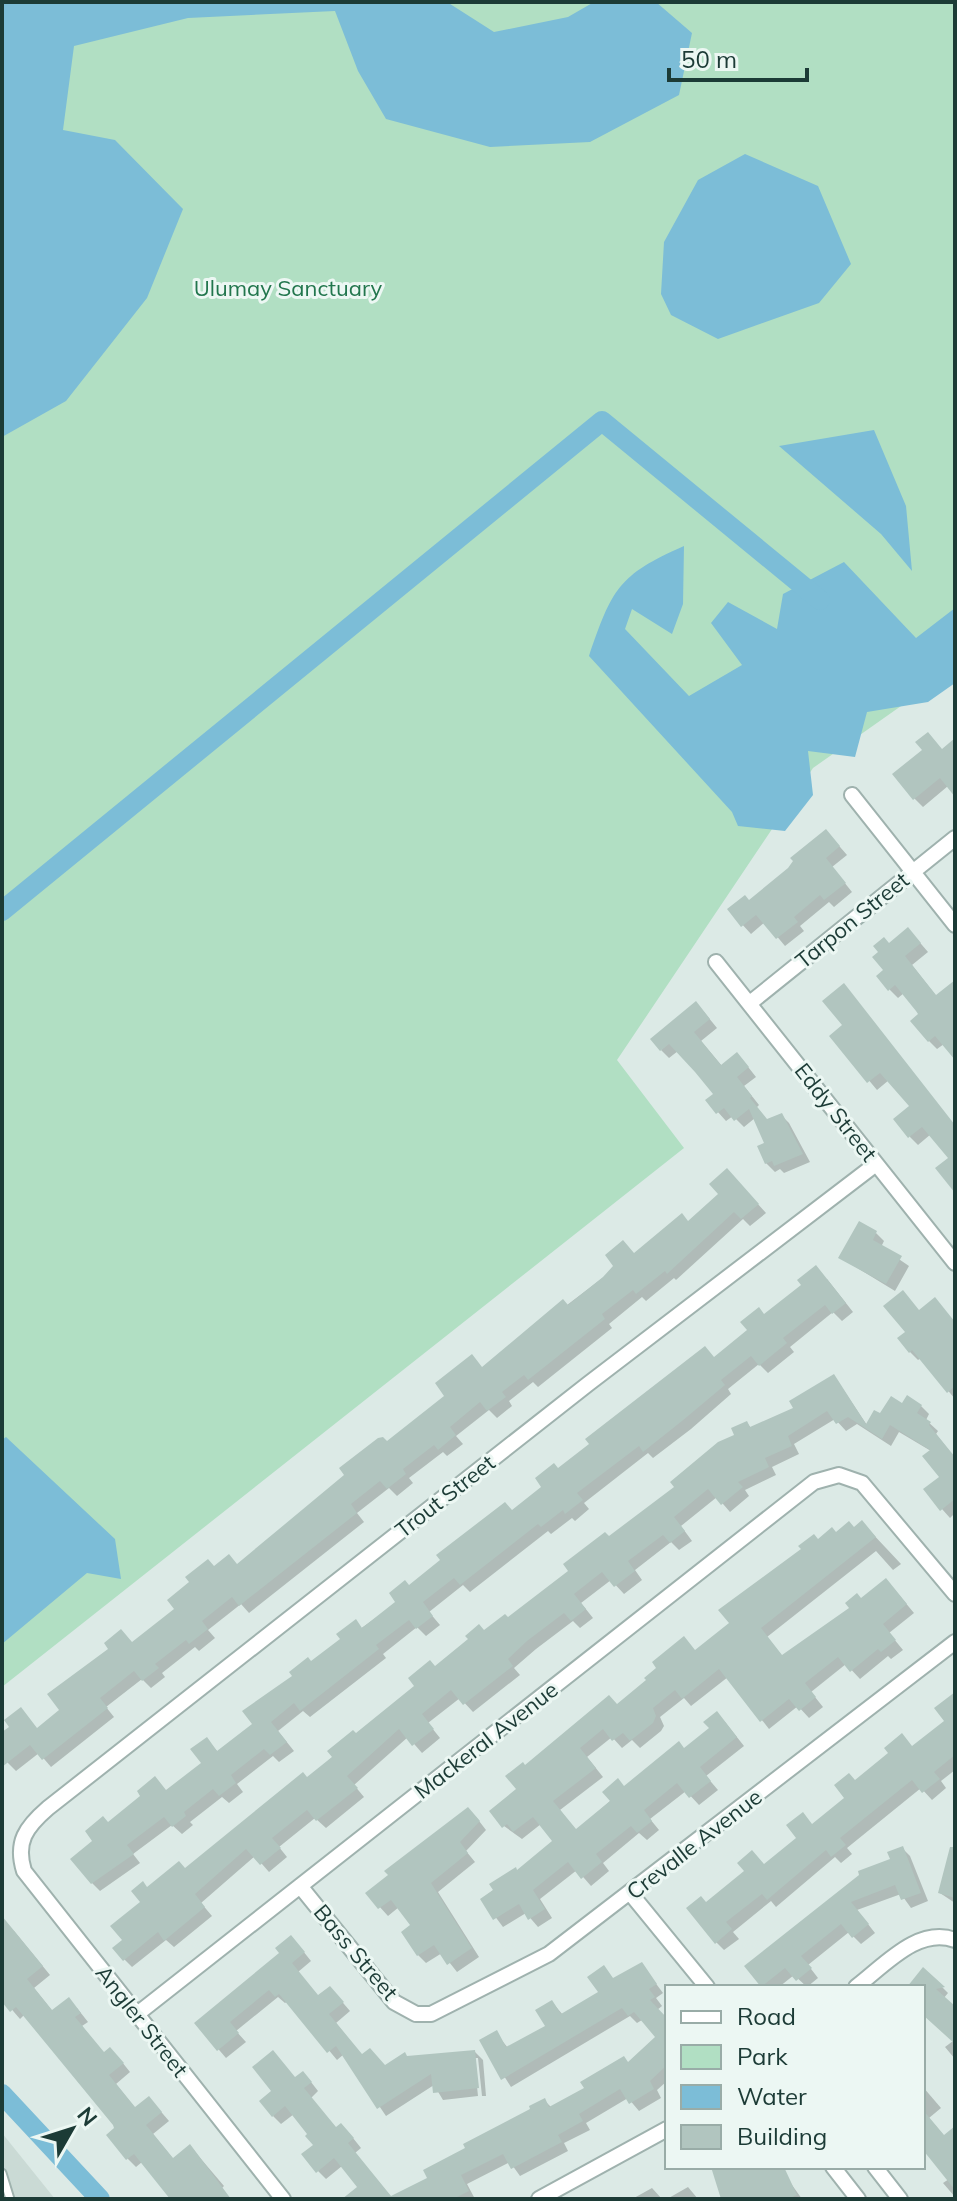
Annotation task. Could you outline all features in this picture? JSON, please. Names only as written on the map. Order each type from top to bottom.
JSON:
[{"type":"street","points":[[852,795],[955,925]]},
{"type":"street","name":"Tarpon Street","points":[[750,1003],[955,838]]},
{"type":"street","name":"Eddy Street","points":[[716,962],[955,1263]]},
{"type":"street","name":"Trout Street","points":[[22,1836],[48,1808],[588,1384],[876,1164]]},
{"type":"street","name":"Mackeral Avenue","points":[[136,2015],[814,1482],[839,1475],[862,1483],[955,1594]]},
{"type":"street","name":"Crevalle Avenue","points":[[416,2014],[431,2014],[451,2006],[549,1954],[955,1642]]},
{"type":"street","name":"Angler Street","points":[[22,1836],[19,1855],[24,1871],[283,2199]]},
{"type":"street","name":"Bass Street","points":[[300,1886],[394,2002],[416,2014]]},
{"type":"street","points":[[631,1894],[705,1985]]},
{"type":"street","points":[[859,1985],[920,1939],[950,1938]]},
{"type":"street","points":[[539,2199],[665,2130]]},
{"type":"street","points":[[835,2169],[858,2199]]},
{"type":"street","points":[[877,2169],[900,2199]]},
{"type":"lane","points":[[2,2173],[10,2199]]},
{"type":"shaded area","points":[[2,2133],[55,2199],[2,2199]]},
{"type":"green space","name":"Ulumay Sanctuary","points":[[2,2],[955,2],[955,668],[813,768],[617,1060],[684,1148],[2,1687]]},
{"type":"water","points":[[2,2],[447,2],[494,32],[568,17],[594,2],[656,2],[692,33],[679,95],[590,142],[490,147],[386,119],[358,71],[335,11],[188,18],[74,46],[63,130],[115,140],[183,209],[147,298],[66,401],[2,437]]},
{"type":"water","points":[[745,154],[818,186],[851,264],[819,303],[718,339],[671,315],[661,294],[664,242],[698,180]]},
{"type":"water","points":[[874,430],[906,506],[912,571],[881,534],[779,446]]},
{"type":"water","points":[[684,546],[683,604],[672,634],[632,609],[625,629],[689,696],[742,665],[711,623],[728,602],[777,629],[783,594],[844,562],[916,638],[955,608],[955,683],[928,702],[867,712],[855,757],[808,751],[813,795],[785,831],[738,826],[732,812],[589,656],[604,615],[620,587],[645,566]]},
{"type":"water","points":[[6,1437],[115,1539],[121,1579],[87,1573],[2,1644],[2,1440]]},
{"type":"building","points":[[928,732],[942,749],[955,738],[955,797],[940,778],[913,800],[892,774],[922,750],[915,742]]},
{"type":"building","points":[[826,829],[840,846],[826,858],[846,883],[824,900],[820,895],[794,917],[798,922],[776,939],[756,915],[741,927],[727,909],[745,895],[749,900],[788,868],[793,861],[790,858]]},
{"type":"building","points":[[908,927],[921,943],[905,956],[936,995],[955,980],[955,1060],[935,1036],[928,1042],[910,1021],[918,1014],[895,985],[888,991],[876,976],[883,970],[872,957],[878,952],[873,946],[884,937],[889,943]]},
{"type":"building","points":[[844,983],[955,1125],[955,1193],[935,1168],[948,1158],[922,1127],[908,1138],[893,1119],[909,1106],[880,1073],[867,1083],[829,1036],[842,1025],[822,1001]]},
{"type":"building","points":[[696,1001],[710,1019],[694,1032],[721,1065],[737,1052],[749,1067],[737,1077],[752,1096],[750,1098],[767,1119],[782,1113],[803,1154],[774,1166],[772,1161],[765,1164],[757,1146],[764,1143],[749,1109],[734,1121],[724,1108],[716,1114],[705,1100],[713,1094],[695,1072],[669,1044],[660,1051],[650,1039]]},
{"type":"building","points":[[727,1168],[759,1204],[741,1219],[734,1212],[667,1274],[665,1271],[636,1294],[633,1290],[602,1314],[605,1319],[528,1380],[524,1375],[502,1392],[506,1397],[487,1411],[480,1402],[450,1427],[456,1435],[438,1450],[434,1445],[403,1469],[406,1474],[387,1489],[380,1481],[351,1504],[357,1513],[239,1606],[232,1597],[202,1621],[208,1629],[189,1644],[186,1640],[155,1664],[159,1668],[142,1681],[134,1671],[100,1698],[108,1708],[42,1760],[30,1745],[2,1767],[2,1732],[9,1727],[4,1720],[21,1707],[37,1728],[59,1710],[47,1694],[108,1649],[104,1643],[121,1629],[132,1642],[174,1609],[167,1600],[189,1582],[185,1577],[208,1559],[214,1566],[229,1554],[237,1564],[344,1475],[339,1468],[378,1438],[383,1437],[387,1441],[444,1396],[435,1383],[472,1354],[482,1367],[563,1299],[568,1305],[613,1266],[605,1255],[623,1240],[634,1253],[682,1213],[688,1221],[718,1194],[709,1184]]},
{"type":"building","points":[[859,1221],[877,1231],[873,1240],[902,1256],[886,1284],[838,1258]]},
{"type":"building","points":[[816,1265],[846,1303],[832,1314],[825,1305],[783,1338],[787,1343],[759,1366],[751,1356],[721,1380],[725,1385],[643,1452],[639,1446],[577,1493],[583,1500],[565,1514],[563,1510],[541,1527],[538,1524],[460,1585],[454,1578],[423,1602],[433,1616],[416,1629],[409,1620],[376,1645],[379,1649],[300,1711],[294,1703],[271,1722],[287,1742],[270,1755],[264,1749],[231,1775],[236,1783],[219,1796],[213,1789],[184,1812],[186,1816],[172,1827],[164,1817],[127,1845],[134,1854],[91,1884],[70,1859],[92,1841],[85,1831],[103,1816],[108,1822],[140,1796],[137,1791],[155,1776],[166,1790],[201,1763],[190,1749],[207,1737],[217,1751],[252,1724],[242,1711],[292,1676],[289,1672],[308,1657],[311,1661],[340,1639],[336,1634],[356,1619],[362,1628],[395,1602],[389,1593],[405,1580],[409,1585],[440,1560],[436,1555],[505,1502],[512,1510],[541,1487],[535,1478],[554,1463],[558,1468],[589,1444],[585,1439],[705,1346],[714,1357],[747,1330],[740,1322],[759,1307],[764,1314],[801,1285],[797,1280]]},
{"type":"building","points":[[903,1290],[919,1310],[935,1297],[955,1322],[955,1386],[947,1393],[912,1350],[909,1353],[897,1338],[905,1332],[883,1306]]},
{"type":"building","points":[[834,1374],[866,1424],[874,1410],[880,1413],[891,1396],[902,1403],[907,1395],[922,1405],[917,1413],[931,1422],[929,1425],[955,1457],[955,1499],[940,1511],[923,1489],[939,1477],[922,1456],[930,1450],[890,1425],[882,1439],[848,1417],[836,1424],[827,1411],[788,1436],[792,1446],[765,1458],[769,1467],[738,1482],[743,1487],[721,1505],[708,1489],[674,1517],[685,1531],[670,1543],[663,1535],[628,1561],[635,1571],[614,1587],[602,1572],[574,1594],[586,1609],[571,1621],[564,1613],[527,1641],[508,1659],[513,1666],[463,1705],[451,1690],[422,1714],[434,1729],[412,1746],[399,1729],[347,1776],[358,1788],[316,1821],[307,1810],[272,1838],[281,1848],[260,1865],[246,1849],[195,1894],[205,1907],[164,1941],[158,1932],[123,1961],[112,1948],[122,1940],[110,1926],[140,1902],[131,1891],[143,1881],[147,1887],[179,1861],[185,1868],[303,1772],[307,1777],[332,1757],[327,1751],[353,1730],[356,1733],[414,1686],[408,1678],[430,1660],[435,1666],[468,1639],[465,1636],[479,1624],[484,1630],[505,1614],[508,1617],[568,1571],[563,1564],[605,1532],[609,1536],[674,1487],[670,1482],[718,1442],[734,1435],[731,1428],[747,1421],[750,1427],[793,1408],[789,1401]]},
{"type":"building","points":[[862,1520],[876,1537],[761,1628],[782,1655],[849,1608],[845,1603],[857,1593],[861,1598],[886,1578],[907,1604],[883,1624],[896,1640],[881,1652],[878,1649],[850,1672],[838,1657],[805,1683],[816,1697],[799,1711],[789,1699],[760,1722],[719,1669],[682,1699],[675,1690],[653,1708],[656,1716],[653,1723],[630,1741],[623,1733],[612,1741],[603,1729],[580,1748],[596,1768],[553,1801],[576,1829],[610,1801],[602,1792],[618,1778],[624,1786],[679,1741],[684,1748],[709,1728],[703,1722],[717,1711],[737,1737],[700,1767],[711,1781],[689,1798],[677,1783],[644,1810],[652,1821],[637,1833],[631,1826],[596,1854],[602,1862],[581,1879],[568,1862],[533,1890],[545,1909],[528,1920],[519,1904],[493,1920],[480,1899],[493,1890],[489,1884],[516,1867],[517,1870],[552,1841],[533,1817],[513,1832],[507,1824],[502,1828],[489,1811],[516,1789],[505,1776],[523,1762],[525,1765],[609,1695],[617,1704],[656,1668],[652,1662],[684,1636],[695,1650],[729,1623],[718,1610],[801,1549],[798,1546],[814,1534],[818,1539],[832,1527],[836,1532],[849,1521],[854,1527]]},
{"type":"building","points":[[955,1692],[955,1755],[934,1772],[940,1779],[922,1793],[912,1780],[840,1838],[846,1845],[831,1857],[826,1850],[767,1900],[762,1894],[726,1922],[732,1929],[715,1944],[686,1908],[701,1896],[706,1902],[744,1871],[737,1863],[752,1850],[764,1864],[796,1838],[786,1825],[803,1812],[812,1824],[844,1798],[834,1785],[849,1773],[855,1780],[888,1753],[884,1748],[902,1733],[912,1746],[944,1721],[934,1708]]},
{"type":"building","points":[[468,1807],[480,1821],[460,1842],[468,1853],[431,1883],[472,1948],[447,1965],[434,1945],[417,1956],[401,1932],[410,1925],[391,1900],[378,1909],[365,1893],[388,1875],[384,1871]]},
{"type":"building","points":[[903,1846],[921,1893],[901,1900],[895,1885],[851,1902],[869,1924],[852,1938],[841,1924],[801,1956],[812,1968],[796,1981],[785,1968],[759,1985],[744,1966],[859,1875],[858,1871],[890,1859],[887,1852]]},
{"type":"building","points":[[950,1847],[955,1847],[955,1898],[938,1893]]},
{"type":"building","points":[[2,1916],[43,1966],[27,1979],[52,2010],[69,1997],[81,2013],[75,2017],[104,2052],[110,2047],[124,2063],[109,2075],[135,2107],[149,2096],[162,2112],[146,2125],[173,2158],[190,2144],[231,2199],[170,2199],[134,2154],[126,2160],[106,2135],[114,2128],[113,2125],[16,2007],[10,2012],[2,2002]]},
{"type":"building","points":[[291,1935],[305,1952],[292,1963],[318,1995],[330,1986],[344,2002],[329,2014],[362,2054],[370,2048],[385,2065],[405,2052],[407,2056],[475,2050],[479,2088],[433,2093],[431,2074],[377,2109],[336,2046],[327,2053],[279,1994],[275,1997],[269,1990],[230,2022],[239,2033],[217,2051],[194,2023],[279,1953],[275,1948]]},
{"type":"building","points":[[642,1962],[657,1984],[649,1989],[655,1997],[650,2000],[665,2016],[665,2067],[650,2081],[654,2089],[629,2104],[620,2089],[579,2114],[583,2121],[558,2135],[562,2142],[511,2169],[503,2154],[461,2175],[469,2191],[453,2199],[342,2199],[357,2187],[334,2158],[316,2173],[301,2154],[313,2145],[285,2106],[272,2117],[259,2101],[271,2091],[252,2067],[273,2050],[295,2077],[303,2071],[312,2082],[304,2088],[336,2127],[341,2123],[354,2138],[348,2143],[391,2196],[427,2178],[423,2170],[465,2148],[463,2144],[530,2109],[529,2106],[545,2098],[549,2107],[584,2088],[580,2082],[624,2056],[628,2062],[655,2037],[634,2012],[628,2016],[622,2008],[501,2080],[479,2040],[497,2030],[506,2047],[545,2026],[535,2010],[552,2000],[561,2014],[598,1992],[587,1977],[604,1965],[613,1978]]},
{"type":"building","points":[[923,1967],[945,1987],[936,1989],[955,2006],[955,2044],[925,2017],[925,1985],[909,1985]]},
{"type":"building","points":[[925,2112],[944,2135],[955,2126],[955,2190],[925,2152]]},
{"type":"building","points":[[712,2169],[785,2169],[797,2195],[788,2199],[721,2199]]},
{"type":"waterway","points":[[2,911],[602,421],[820,600]]},
{"type":"waterway","points":[[2,2094],[100,2199]]}]
